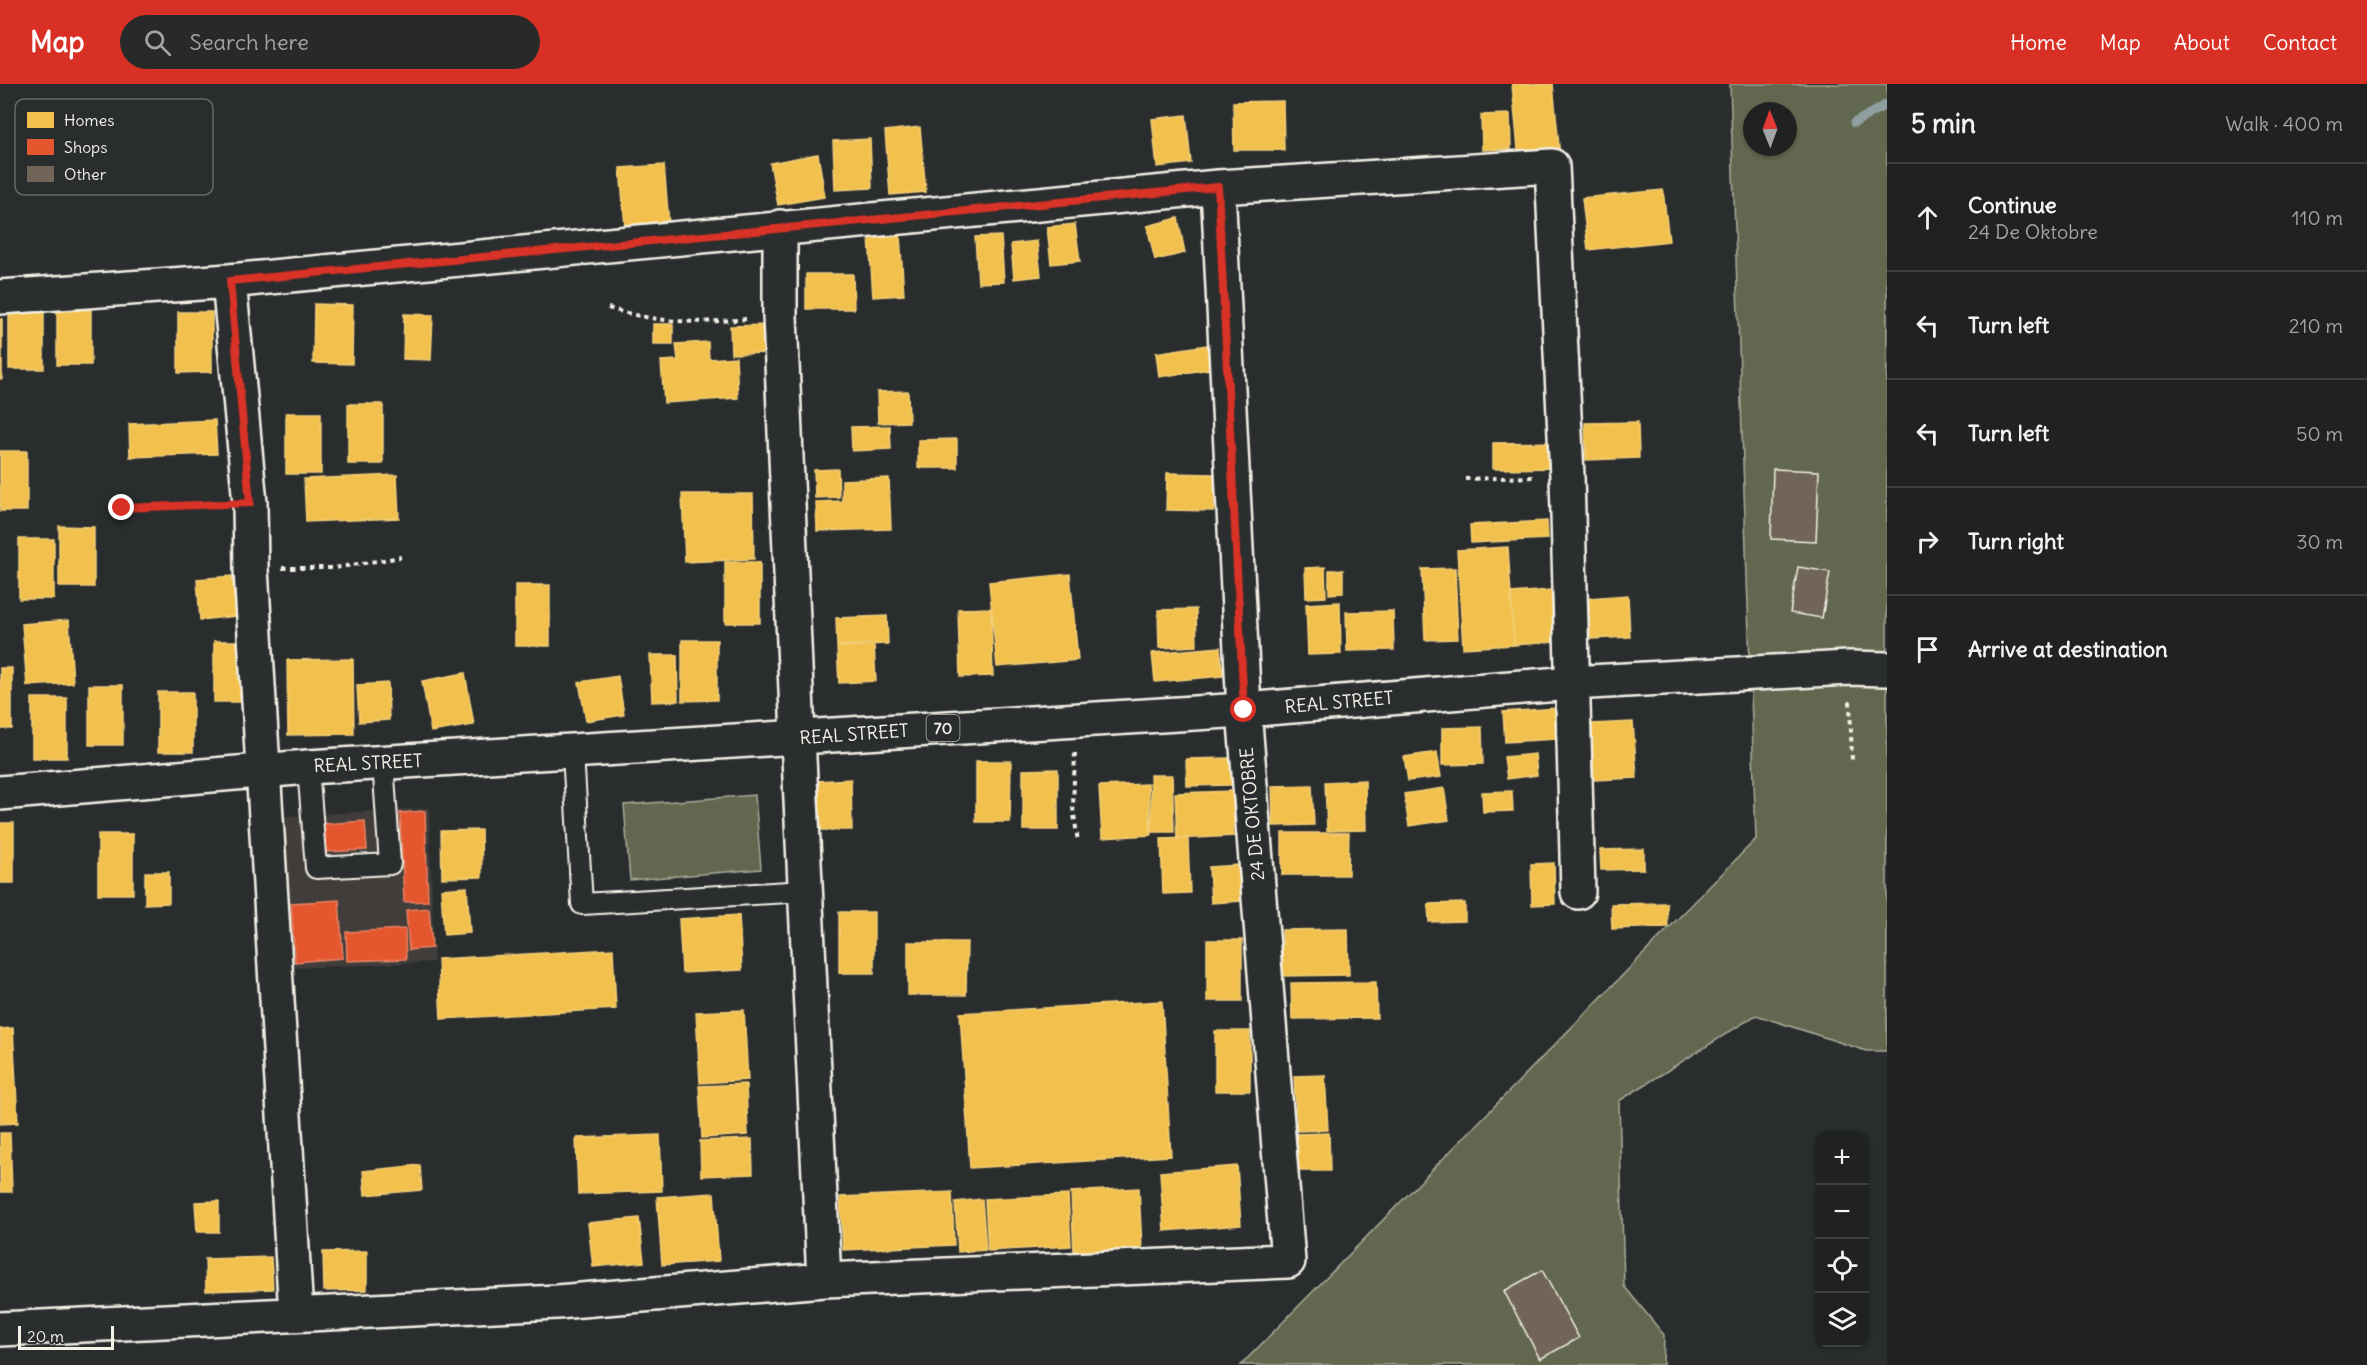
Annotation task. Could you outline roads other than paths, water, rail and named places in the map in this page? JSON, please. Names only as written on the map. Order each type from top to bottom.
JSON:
[{"type":"main road","points":[[0,297],[230,281],[1218,187],[1552,166],[1567,476],[1578,892]]},
{"type":"main road","name":"24 DE OKTOBRE","points":[[824,1280],[1288,1261],[1244,710],[1218,187]]},
{"type":"main road","points":[[0,1329],[557,1302],[824,1280],[780,316],[780,227]]},
{"type":"main road","points":[[230,281],[250,503],[251,569],[265,770],[296,1314]]},
{"type":"main road","name":"REAL STREET","points":[[0,793],[265,770],[573,753],[1244,710],[1571,683],[1848,668],[1887,669]]},
{"type":"lane","points":[[573,753],[582,904],[806,891]]},
{"type":"lane","points":[[308,767],[316,868],[390,864],[383,762]]},
{"type":"waterway","points":[[1854,123],[1887,104]]}]
